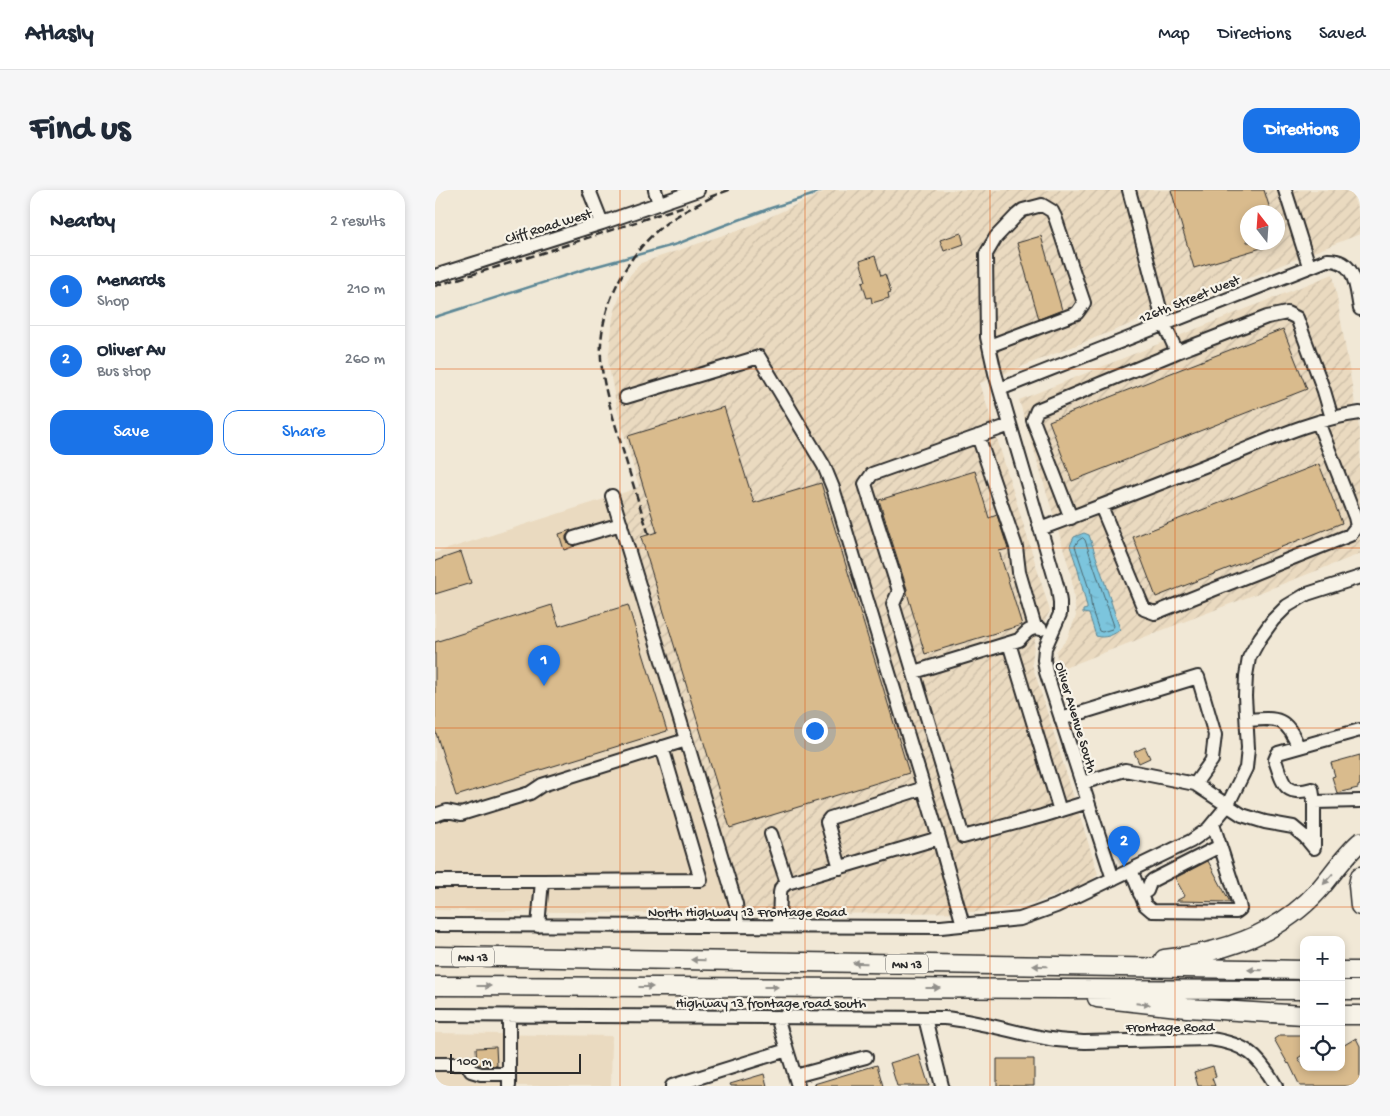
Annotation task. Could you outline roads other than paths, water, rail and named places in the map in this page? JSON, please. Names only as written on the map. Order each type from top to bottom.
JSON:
[{"type":"highway","points":[[1065,966],[1179,958],[1217,950],[1246,940],[1269,930],[1305,904],[1360,842]]},
{"type":"highway","points":[[1360,876],[1358,885],[1360,906]]},
{"type":"highway","name":"MN 13","points":[[435,956],[1300,970]]},
{"type":"highway","points":[[1345,971],[1360,972]]},
{"type":"highway","name":"MN 13","points":[[435,986],[1300,990]]},
{"type":"highway","points":[[1025,989],[1187,1008],[1300,1015]]},
{"type":"highway","points":[[1345,990],[1360,990]]},
{"type":"highway","points":[[1345,1015],[1360,1015]]},
{"type":"street","points":[[589,190],[602,223]]},
{"type":"street","points":[[655,190],[659,204]]},
{"type":"street","name":"Cliff Road West","points":[[435,276],[602,223],[698,190]]},
{"type":"street","points":[[1129,190],[1164,324],[1177,352]]},
{"type":"street","points":[[1285,190],[1309,266]]},
{"type":"street","name":"Oliver Avenue South","points":[[989,346],[1077,313],[1084,303],[1055,217],[1052,211],[1042,205],[1023,210],[996,237],[986,254],[987,337],[989,346],[1000,389],[1060,602],[1060,614],[1045,648],[1046,672],[1113,879]]},
{"type":"street","name":"126th Street West","points":[[1000,389],[1327,260],[1334,260],[1349,269],[1353,276],[1360,309]]},
{"type":"street","points":[[1071,518],[1033,420],[1037,410],[1267,317],[1287,313],[1297,318],[1332,418]]},
{"type":"street","points":[[626,397],[759,357],[824,466],[833,488],[939,838],[963,925]]},
{"type":"street","points":[[1040,529],[1303,427],[1332,418],[1360,413]]},
{"type":"street","points":[[1101,506],[1143,609],[1155,613],[1349,535],[1357,526],[1317,422]]},
{"type":"street","points":[[1010,425],[872,474],[865,484],[899,591],[893,604],[963,836],[1088,802]]},
{"type":"street","points":[[978,436],[1016,547],[1019,572],[1035,628]]},
{"type":"street","points":[[612,496],[735,904],[738,926]]},
{"type":"street","points":[[574,538],[621,524]]},
{"type":"street","name":"North Highway 13 Frontage Road","points":[[435,925],[941,927],[1020,919],[1056,906],[1191,841],[1213,824],[1227,806],[1246,768],[1248,748],[1245,696],[1249,658],[1259,638],[1287,606],[1307,594],[1360,577]]},
{"type":"street","points":[[914,672],[1019,640],[1026,631],[1035,628],[1052,631]]},
{"type":"street","points":[[1009,643],[1059,811]]},
{"type":"street","points":[[1061,719],[1198,677],[1215,735],[1211,760],[1195,784]]},
{"type":"street","points":[[1247,720],[1271,719],[1283,723],[1290,728],[1298,747]]},
{"type":"street","points":[[1082,783],[1125,770],[1195,784],[1242,815],[1293,827],[1314,848],[1314,802],[1312,789],[1302,792],[1291,791],[1283,784],[1275,760],[1278,753],[1360,730]]},
{"type":"street","points":[[435,815],[447,811],[461,814],[530,793],[542,785],[686,740]]},
{"type":"street","points":[[435,881],[701,880],[662,747]]},
{"type":"street","points":[[840,868],[827,822],[830,818],[924,788]]},
{"type":"street","points":[[1314,802],[1360,801]]},
{"type":"street","points":[[1131,870],[1145,905],[1152,911],[1236,912],[1240,909],[1239,904],[1213,824]]},
{"type":"street","points":[[771,834],[787,883]]},
{"type":"street","points":[[779,926],[780,893],[781,888],[787,883],[939,838]]},
{"type":"street","points":[[1140,894],[1147,891],[1153,880],[1220,846]]},
{"type":"street","points":[[537,926],[543,881]]},
{"type":"street","name":"Highway 13 frontage road south","points":[[435,1015],[925,1018],[963,1020],[1050,1039],[1104,1042]]},
{"type":"street","points":[[435,1064],[467,1064],[471,1070],[481,1074],[509,1080],[509,1016]]},
{"type":"street","points":[[777,1017],[797,1081],[866,1057]]},
{"type":"street","points":[[925,1018],[942,1086]]},
{"type":"street","name":"Frontage Road","points":[[1104,1042],[1210,1039],[1225,1041],[1256,1056],[1265,1067],[1272,1085]]},
{"type":"street","points":[[672,1086],[787,1050]]},
{"type":"water","points":[[1084,533],[1089,535],[1120,629],[1106,637],[1096,636],[1089,614],[1083,613],[1083,610],[1087,609],[1087,607],[1070,546],[1074,537]]},
{"type":"waterway","points":[[435,317],[586,269],[677,244],[822,190]]},
{"type":"railway","points":[[710,197],[729,190]]},
{"type":"railway","points":[[649,535],[606,391],[601,359],[604,322],[609,304],[625,270],[647,241],[673,218],[716,195]]},
{"type":"railway","points":[[435,286],[687,205]]},
{"type":"place","name":"Menards","points":[[544,686]]},
{"type":"place","name":"Oliver Av","points":[[1124,867]]}]
